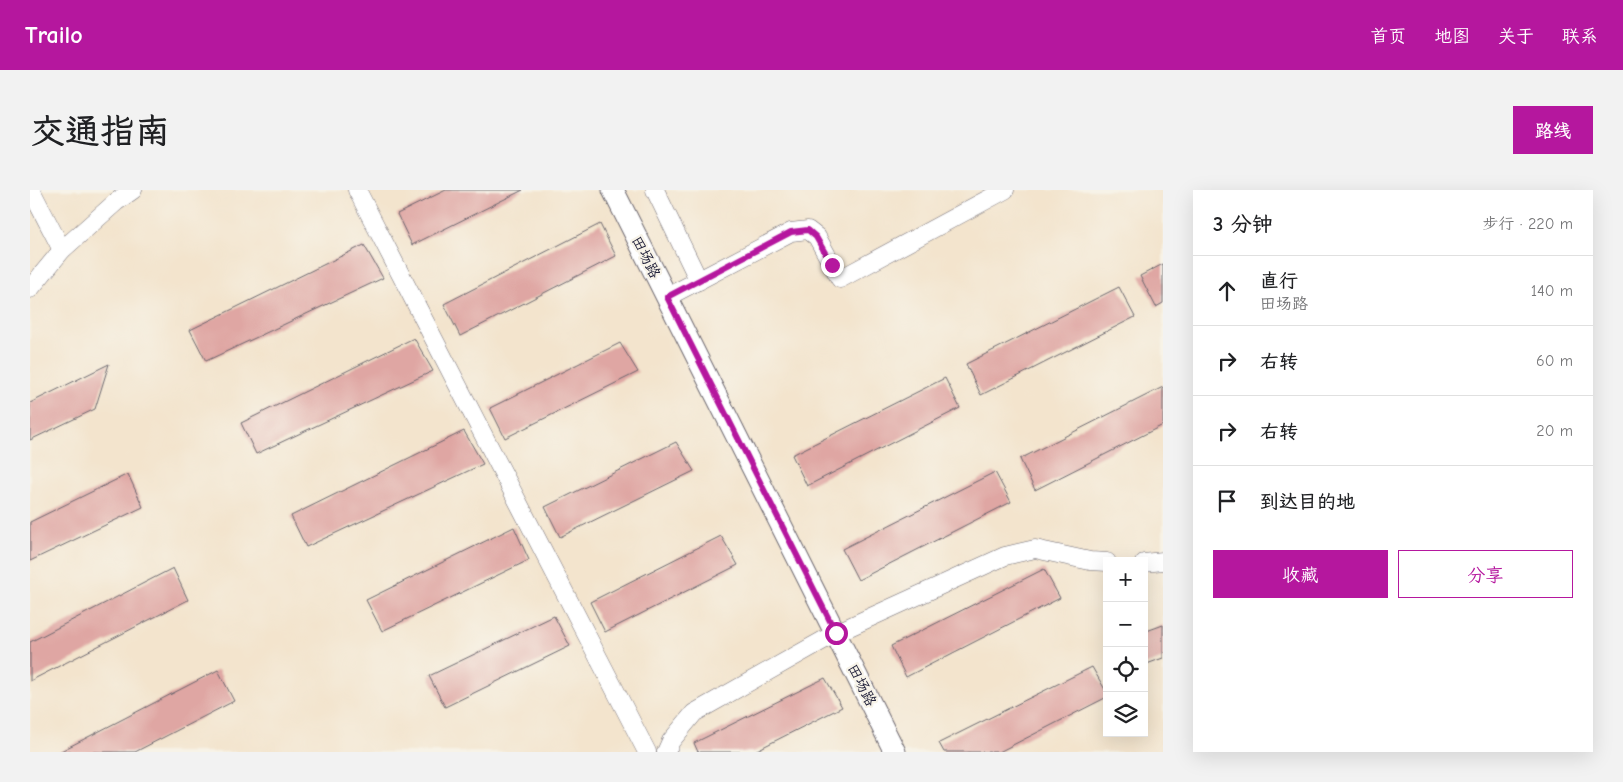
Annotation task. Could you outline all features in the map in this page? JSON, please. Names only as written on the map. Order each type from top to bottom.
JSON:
[{"type":"street","points":[[31,190],[62,250]]},
{"type":"street","points":[[30,290],[62,250],[116,202],[133,190]]},
{"type":"street","points":[[357,190],[647,752]]},
{"type":"street","name":"田场路","points":[[613,190],[895,752]]},
{"type":"street","points":[[655,190],[699,281]]},
{"type":"street","points":[[667,297],[791,232],[808,230],[816,237],[840,279],[1005,190]]},
{"type":"street","points":[[666,752],[671,741],[694,713],[836,633],[1005,556],[1035,549],[1090,561],[1103,562]]},
{"type":"street","points":[[1148,563],[1163,561]]},
{"type":"building","points":[[446,190],[523,190],[412,245],[397,214]]},
{"type":"building","points":[[600,224],[616,256],[460,336],[444,304]]},
{"type":"building","points":[[364,245],[383,278],[206,361],[190,330]]},
{"type":"building","points":[[1163,264],[1163,303],[1156,307],[1140,276]]},
{"type":"building","points":[[1119,287],[1135,317],[981,395],[966,364]]},
{"type":"building","points":[[414,338],[433,371],[256,454],[241,423]]},
{"type":"building","points":[[620,343],[638,372],[505,438],[490,408]]},
{"type":"building","points":[[109,364],[95,409],[30,440],[30,403]]},
{"type":"building","points":[[945,378],[960,408],[807,486],[792,455]]},
{"type":"building","points":[[1163,387],[1163,425],[1035,490],[1020,459]]},
{"type":"building","points":[[464,431],[483,464],[306,547],[291,516]]},
{"type":"building","points":[[676,442],[694,471],[560,537],[545,507]]},
{"type":"building","points":[[995,472],[1011,502],[858,580],[842,549]]},
{"type":"building","points":[[128,474],[143,507],[30,561],[30,522]]},
{"type":"building","points":[[514,527],[529,560],[382,631],[366,600]]},
{"type":"building","points":[[721,536],[738,565],[605,632],[590,602]]},
{"type":"building","points":[[173,568],[188,600],[30,681],[30,642]]},
{"type":"building","points":[[1044,569],[1060,598],[906,677],[891,646]]},
{"type":"building","points":[[554,616],[570,646],[445,707],[429,676]]},
{"type":"building","points":[[1163,625],[1163,658],[1148,664],[1148,647],[1148,631]]},
{"type":"building","points":[[1092,667],[1103,686],[1103,699],[999,752],[944,752],[939,743]]},
{"type":"building","points":[[218,670],[234,701],[135,752],[59,752]]},
{"type":"building","points":[[825,678],[842,707],[753,752],[698,752],[694,743]]},
{"type":"route","points":[[832,265],[816,237],[808,230],[791,232],[667,297],[836,633]]}]
